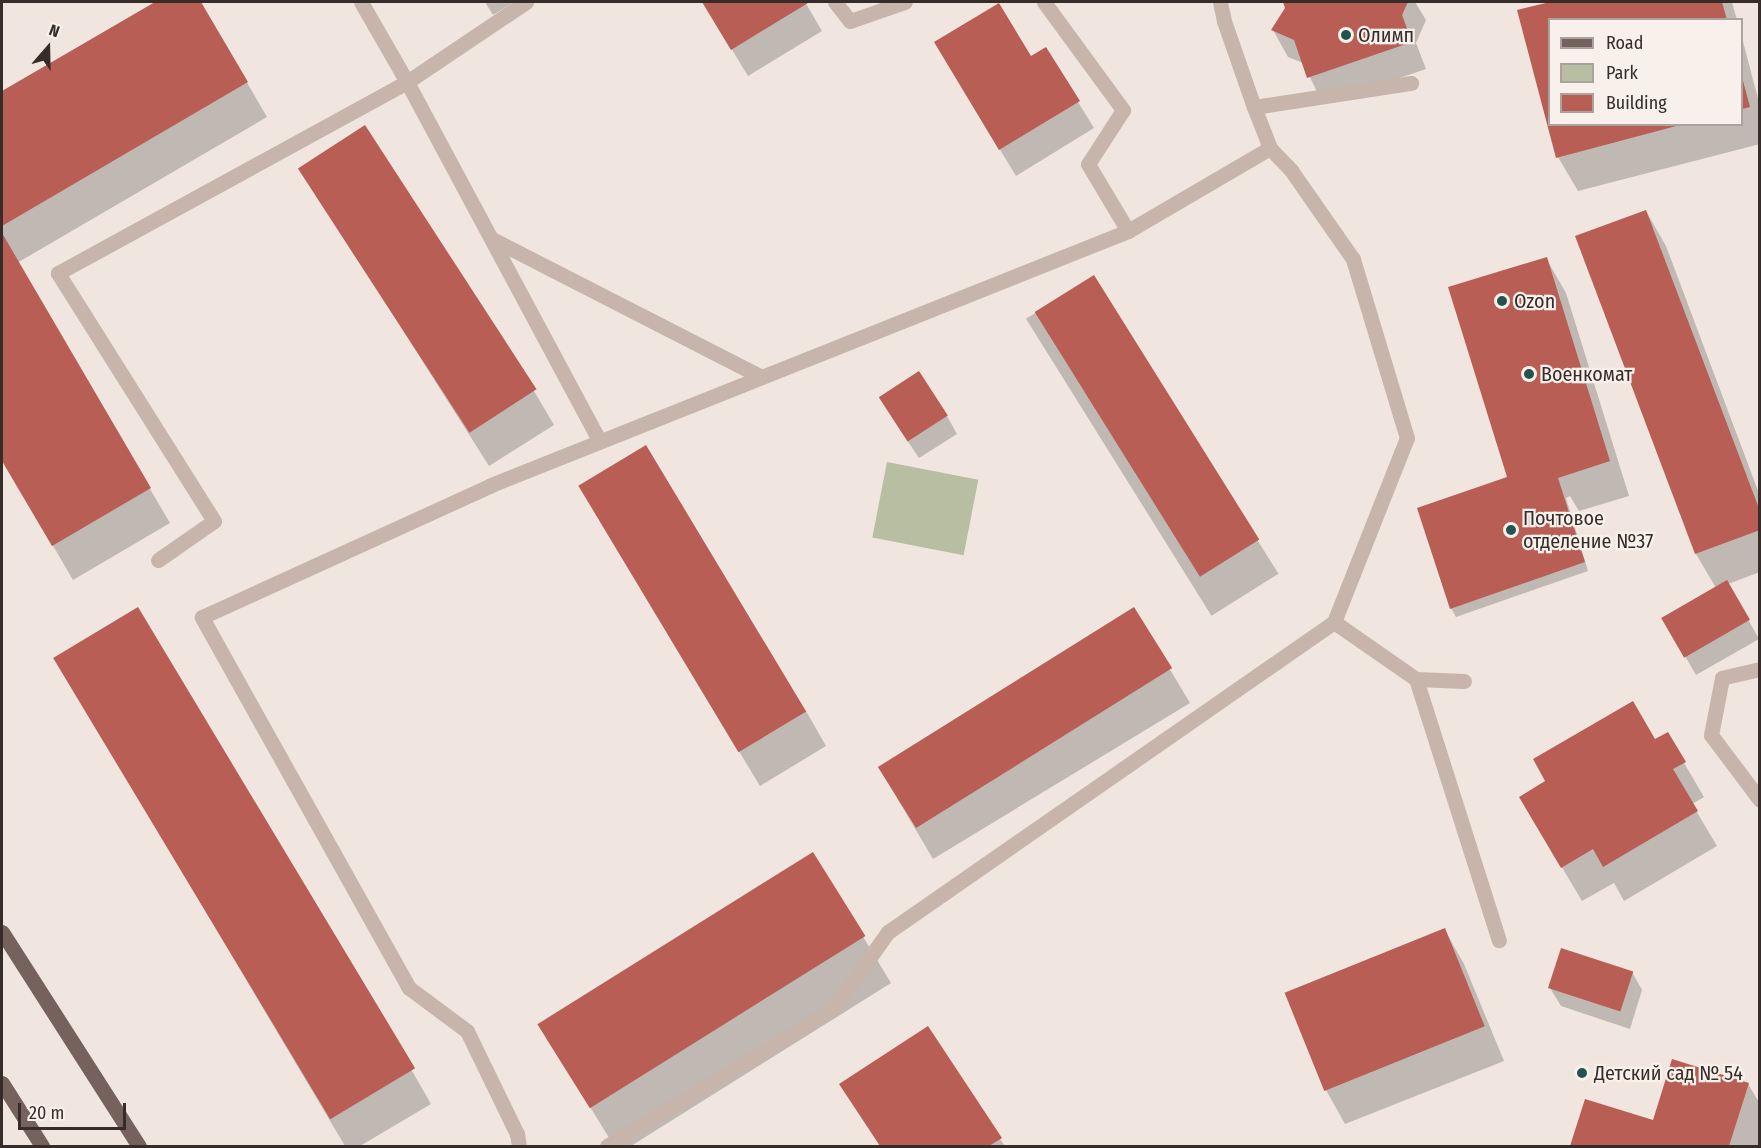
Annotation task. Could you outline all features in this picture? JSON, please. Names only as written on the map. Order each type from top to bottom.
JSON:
[{"type":"main road","points":[[2,932],[139,1146]]},
{"type":"main road","points":[[2,1083],[42,1146]]},
{"type":"lane","points":[[361,2],[407,81],[600,442]]},
{"type":"lane","points":[[158,560],[214,521],[58,273],[407,81],[526,2]]},
{"type":"lane","points":[[835,2],[850,21],[905,2]]},
{"type":"lane","points":[[1044,2],[1123,110],[1088,164],[1128,231]]},
{"type":"lane","points":[[607,1146],[833,1009],[888,932],[1334,622],[1407,438],[1353,259],[1291,170],[1270,148],[1224,21],[1220,2]]},
{"type":"lane","points":[[1254,107],[1412,83]]},
{"type":"lane","points":[[519,1146],[517,1134],[467,1031],[409,988],[202,617],[491,485],[1128,231],[1270,148]]},
{"type":"lane","points":[[492,239],[762,377]]},
{"type":"lane","points":[[1334,622],[1416,679],[1464,681]]},
{"type":"lane","points":[[1760,669],[1722,678],[1711,735],[1760,800]]},
{"type":"lane","points":[[1416,679],[1499,940]]},
{"type":"green space","points":[[887,462],[978,480],[964,555],[872,538]]},
{"type":"building","points":[[155,2],[201,2],[248,82],[2,226],[2,91]]},
{"type":"building","points":[[702,2],[807,2],[808,3],[731,50]]},
{"type":"building","name":"Олимп","points":[[1283,2],[1408,2],[1402,15],[1412,42],[1307,78],[1294,40],[1271,30],[1285,8]]},
{"type":"building","points":[[1550,2],[1722,2],[1726,18],[1548,18],[1548,126],[1676,126],[1556,158],[1517,10]]},
{"type":"building","points":[[999,3],[1031,56],[1046,47],[1080,101],[999,150],[934,42]]},
{"type":"building","points":[[1743,81],[1750,107],[1743,109]]},
{"type":"building","points":[[365,125],[537,389],[469,433],[298,169]]},
{"type":"building","points":[[1646,210],[1760,511],[1760,530],[1695,554],[1575,236]]},
{"type":"building","points":[[2,233],[151,488],[52,546],[2,461]]},
{"type":"building","points":[[1547,257],[1610,461],[1558,478],[1585,562],[1450,609],[1417,508],[1507,477],[1448,287]]},
{"type":"building","points":[[1094,275],[1259,540],[1200,577],[1035,312]]},
{"type":"building","points":[[919,371],[948,415],[908,442],[879,397]]},
{"type":"building","points":[[646,445],[806,712],[738,752],[578,486]]},
{"type":"building","points":[[1727,580],[1750,620],[1684,658],[1661,618]]},
{"type":"building","points":[[138,607],[415,1068],[330,1119],[53,658]]},
{"type":"building","points":[[1134,607],[1172,668],[916,828],[878,767]]},
{"type":"building","points":[[1633,701],[1655,739],[1668,732],[1686,762],[1673,769],[1698,811],[1603,867],[1593,849],[1561,868],[1519,797],[1545,781],[1533,759]]},
{"type":"building","points":[[813,852],[865,936],[590,1108],[537,1024]]},
{"type":"building","points":[[1445,928],[1485,1026],[1324,1091],[1285,993]]},
{"type":"building","points":[[1561,948],[1633,971],[1620,1011],[1548,988]]},
{"type":"building","points":[[928,1026],[1002,1138],[989,1146],[880,1146],[839,1084]]},
{"type":"building","points":[[1672,1059],[1749,1083],[1729,1146],[1570,1146],[1585,1099],[1653,1120]]},
{"type":"place","name":"Олимп","points":[[1346,35]]},
{"type":"place","name":"Ozon","points":[[1502,301]]},
{"type":"place","name":"Военкомат","points":[[1529,374]]},
{"type":"place","name":"Почтовое отделение №37","points":[[1511,530]]},
{"type":"place","name":"Детский сад № 54","points":[[1582,1073]]}]
